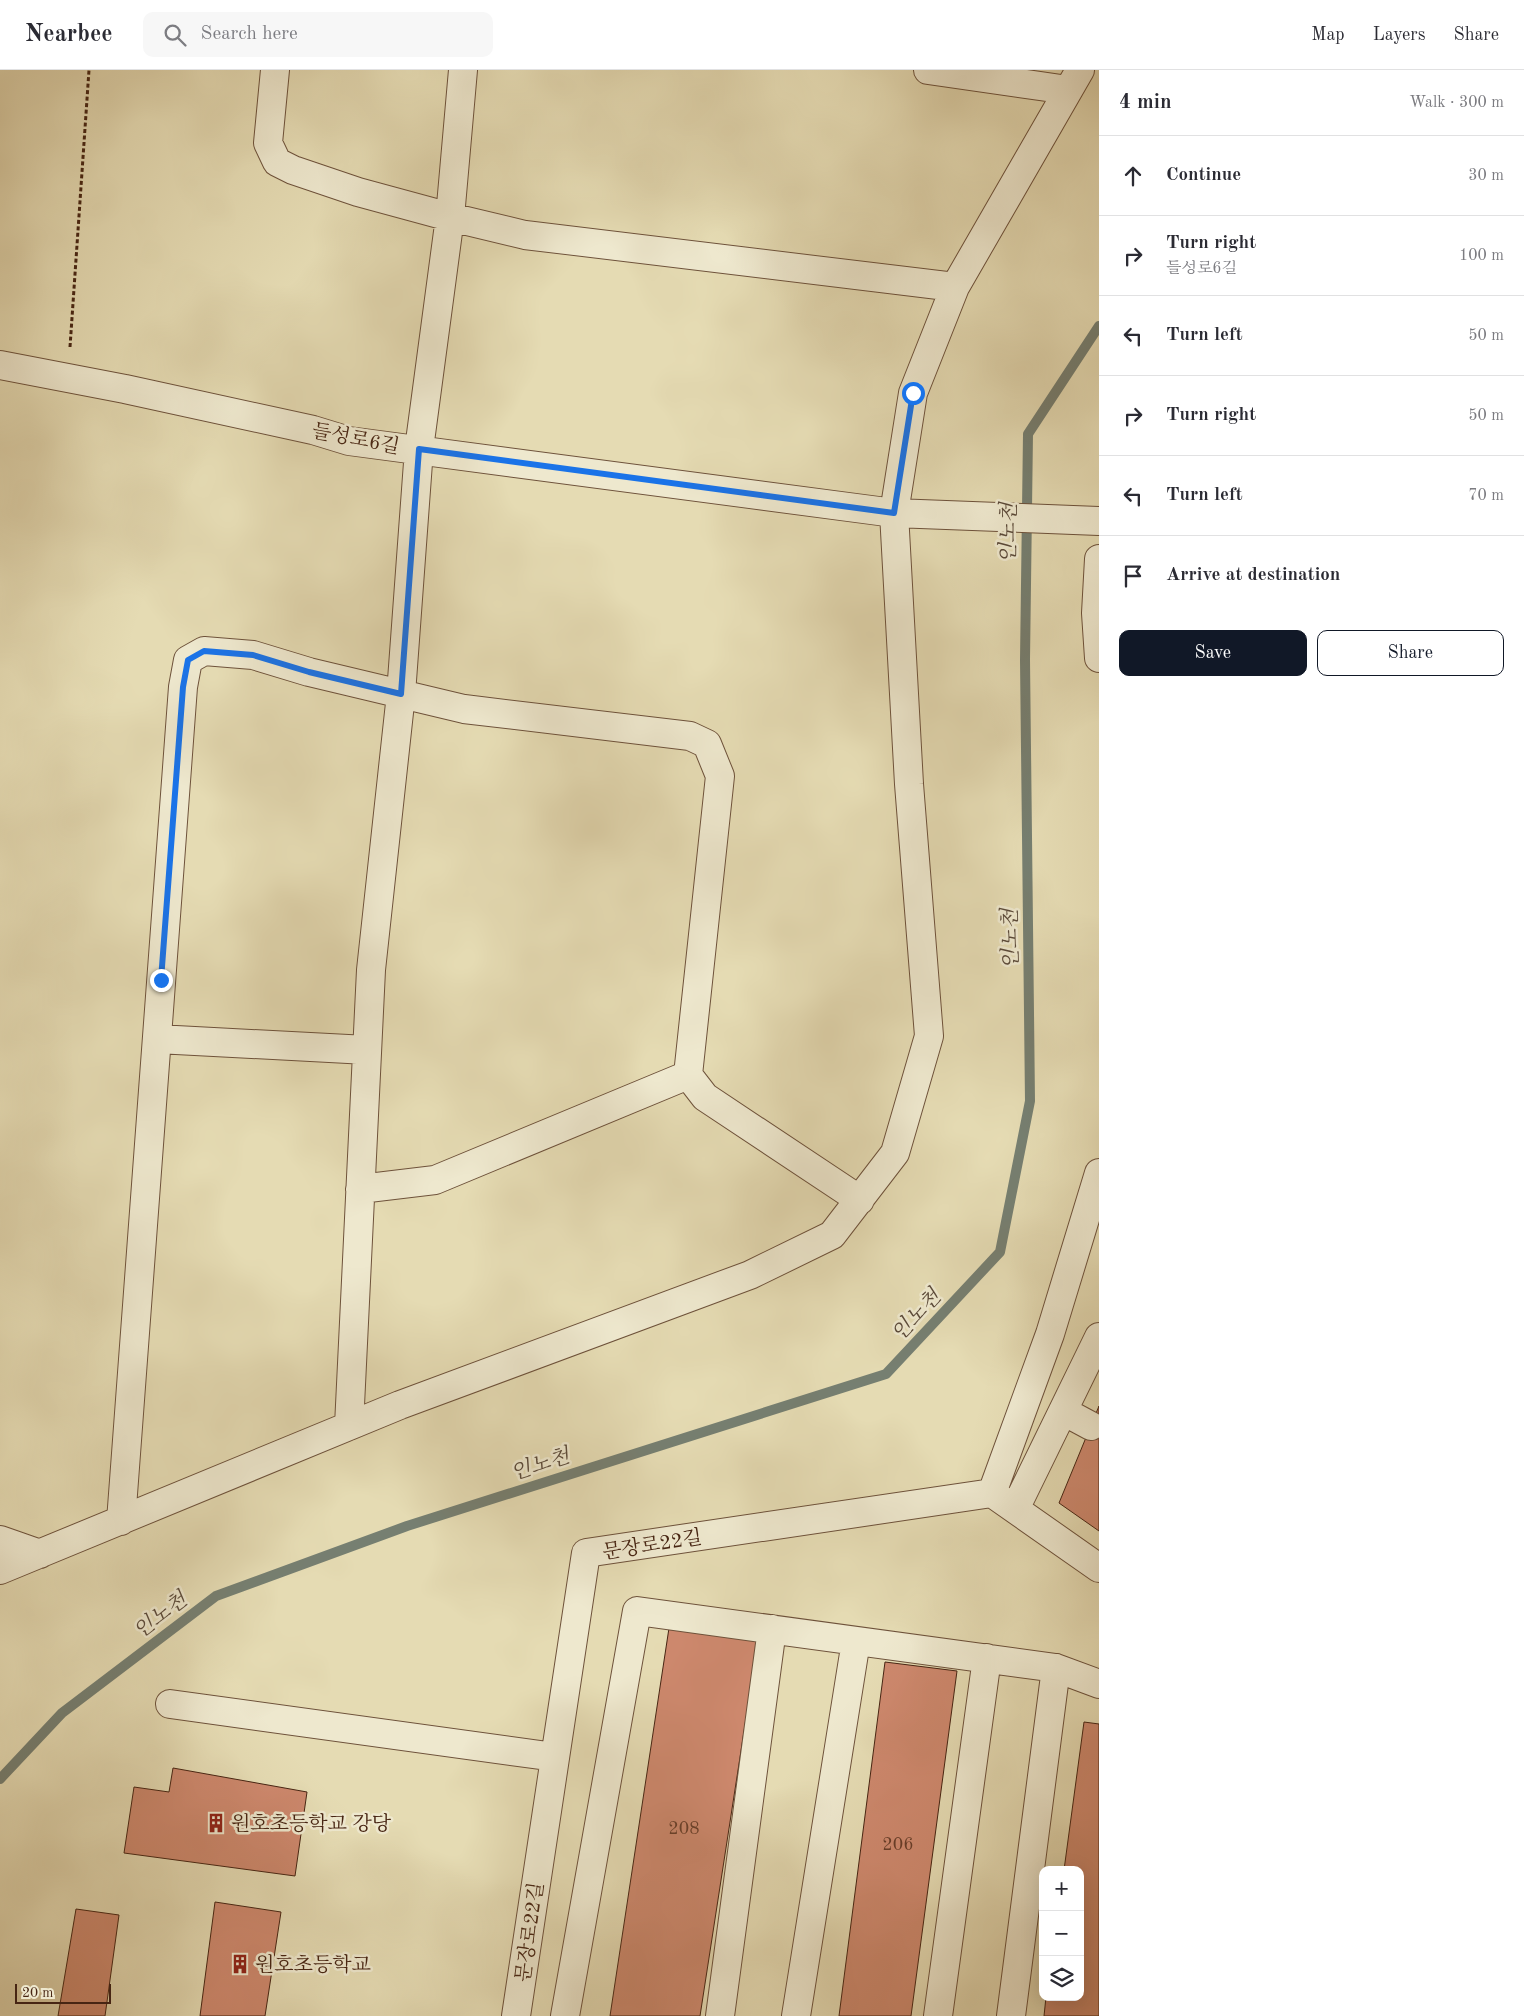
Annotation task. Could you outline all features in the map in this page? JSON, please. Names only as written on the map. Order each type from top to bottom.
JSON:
[{"type":"street","points":[[274,70],[268,143],[277,162],[293,170],[358,192],[525,235],[955,287]]},
{"type":"street","points":[[349,1426],[371,970],[401,694],[419,449],[450,217],[463,70]]},
{"type":"street","points":[[0,1570],[400,1405],[750,1275],[832,1235],[895,1153],[929,1036],[909,784],[894,513],[913,393],[955,287],[1074,80],[928,70]]},
{"type":"street","name":"들성로6길","points":[[0,365],[303,428],[349,440],[894,513],[1099,521]]},
{"type":"street","points":[[1099,559],[1096,614],[1099,658]]},
{"type":"street","points":[[121,1521],[183,687],[188,660],[204,651],[253,655],[309,672],[464,709],[690,736],[707,744],[720,776],[688,1075],[705,1097],[860,1200]]},
{"type":"street","points":[[157,1039],[367,1050]]},
{"type":"street","points":[[360,1189],[435,1180],[688,1075]]},
{"type":"street","points":[[1099,1173],[1093,1216],[992,1492],[1099,1568]]},
{"type":"street","points":[[1016,1509],[1099,1337]]},
{"type":"street","points":[[1063,1411],[1091,1426]]},
{"type":"street","name":"문장로22길","points":[[516,2016],[586,1554],[992,1492]]},
{"type":"street","points":[[0,1540],[40,1554]]},
{"type":"street","points":[[565,2016],[637,1611],[1056,1668],[1099,1684]]},
{"type":"street","points":[[720,2016],[772,1629]]},
{"type":"street","points":[[796,2016],[856,1641]]},
{"type":"street","points":[[938,2016],[987,1658]]},
{"type":"street","points":[[1011,2016],[1056,1668]]},
{"type":"street","points":[[170,1704],[555,1756]]},
{"type":"path","points":[[67,378],[89,70]]},
{"type":"building","points":[[1099,1406],[1099,1531],[1059,1503]]},
{"type":"building","points":[[669,1628],[758,1641],[700,2016],[610,2016]]},
{"type":"building","points":[[885,1662],[957,1671],[911,2016],[839,2016]]},
{"type":"building","points":[[1084,1722],[1099,1724],[1099,2016],[1044,2016],[1046,2001],[1084,2001],[1084,1866],[1065,1866]]},
{"type":"building","name":"원호초등학교 강당","points":[[173,1768],[307,1792],[295,1876],[124,1853],[134,1787],[169,1792]]},
{"type":"building","name":"원호초등학교","points":[[215,1902],[281,1912],[265,2016],[200,2016]]},
{"type":"building","points":[[76,1909],[119,1915],[105,2016],[58,2016]]},
{"type":"waterway","name":"인노천","points":[[0,1779],[62,1713],[216,1596],[407,1526],[886,1374],[1000,1252],[1030,1101],[1025,660],[1028,434],[1099,326]]},
{"type":"place","name":"원호초등학교 강당","points":[[216,1823]]},
{"type":"place","name":"원호초등학교","points":[[240,1964]]},
{"type":"route","points":[[161,980],[183,687],[188,660],[204,651],[253,655],[309,672],[401,694],[419,449],[894,513],[913,393]]}]
